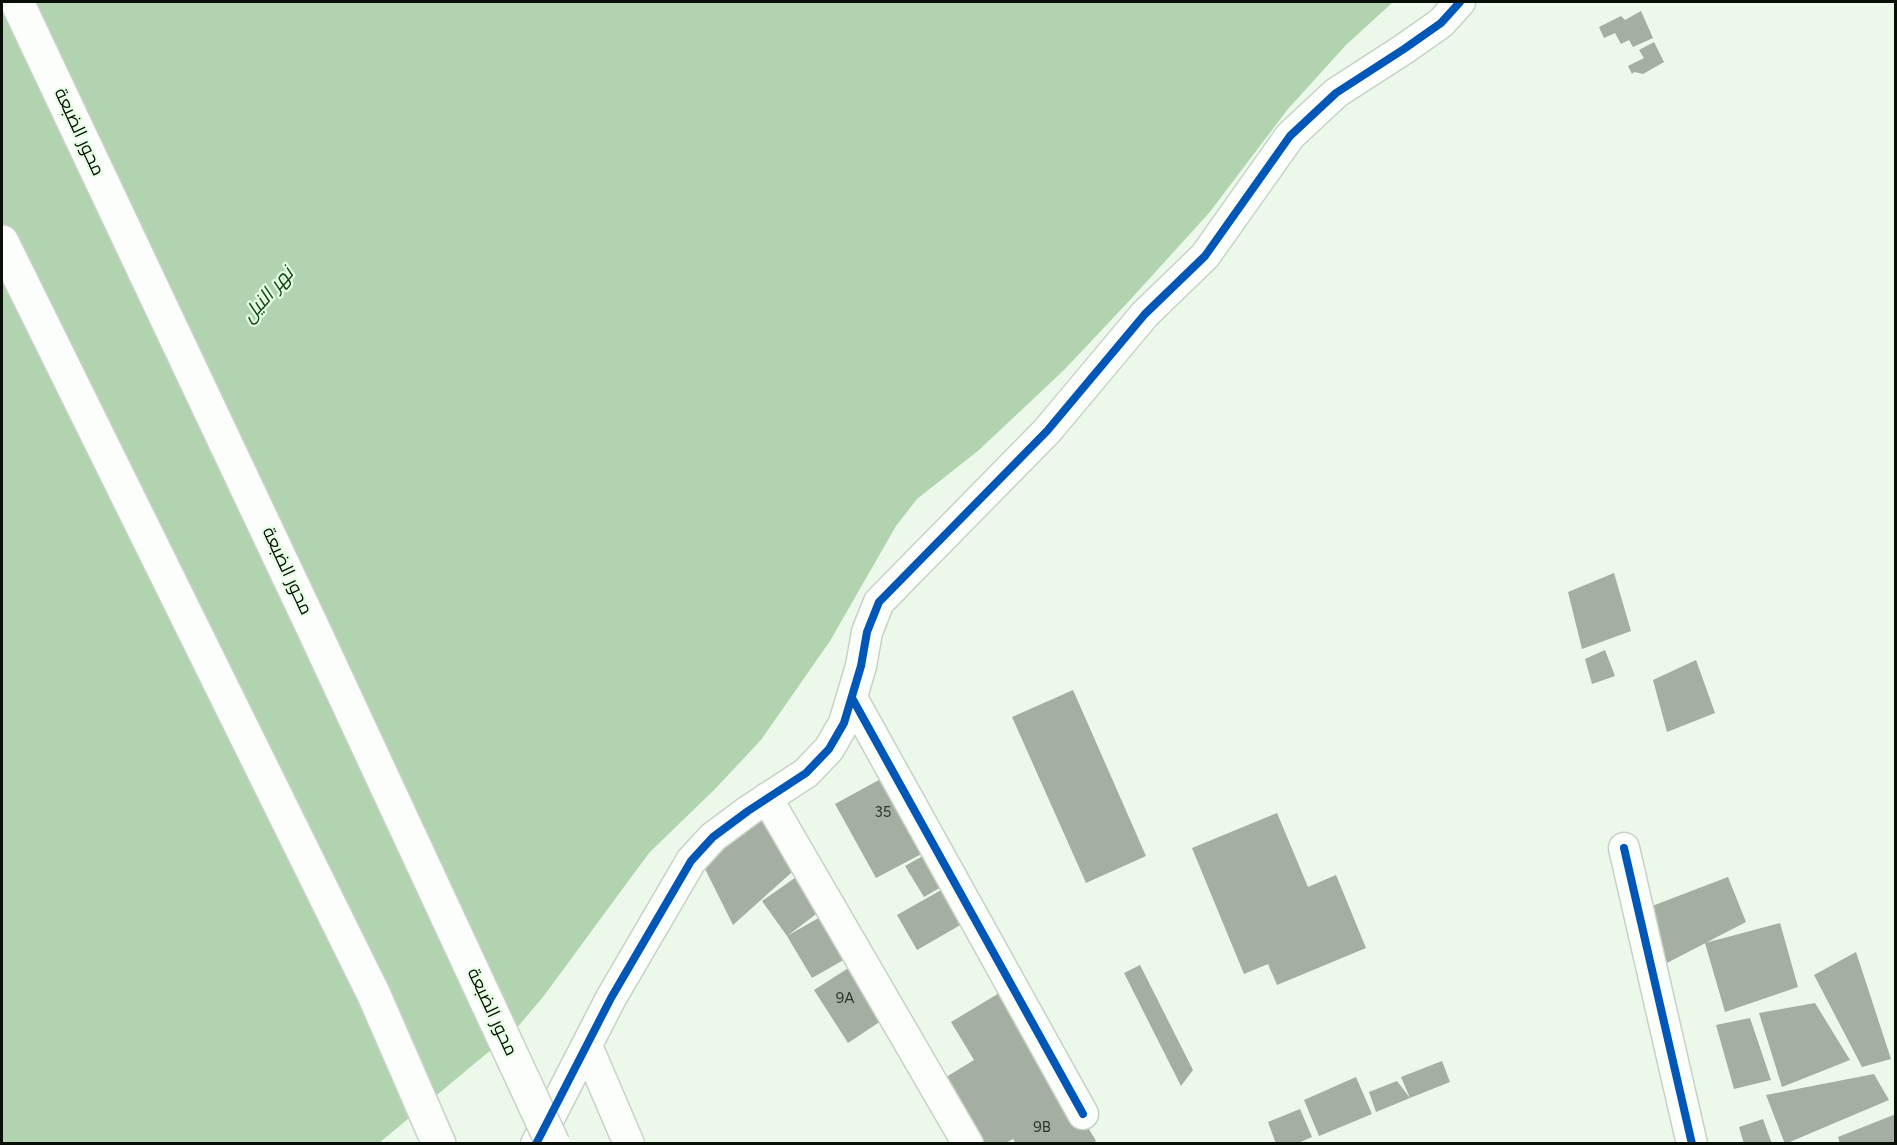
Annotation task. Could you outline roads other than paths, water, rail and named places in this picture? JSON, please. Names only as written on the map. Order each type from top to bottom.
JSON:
[{"type":"highway","name":"محور الضبعة","points":[[17,2],[553,1143]]},
{"type":"highway","points":[[2,242],[374,995],[439,1143]]},
{"type":"street","points":[[537,1143],[611,998],[691,861],[713,837],[806,772],[829,749],[844,723],[861,666],[867,632],[879,602],[1047,431],[1145,315],[1205,256],[1290,136],[1336,93],[1441,23],[1460,2]]},
{"type":"street","points":[[852,698],[1083,1114]]},
{"type":"street","points":[[767,798],[968,1143]]},
{"type":"street","points":[[1624,848],[1692,1143]]},
{"type":"street","points":[[587,1046],[629,1143]]},
{"type":"water","name":"نهر النيل","points":[[2,2],[1393,2],[1346,45],[1288,109],[1209,213],[1064,370],[979,450],[917,499],[896,526],[830,641],[761,740],[715,789],[649,853],[543,997],[515,1030],[379,1143],[2,1144]]}]
